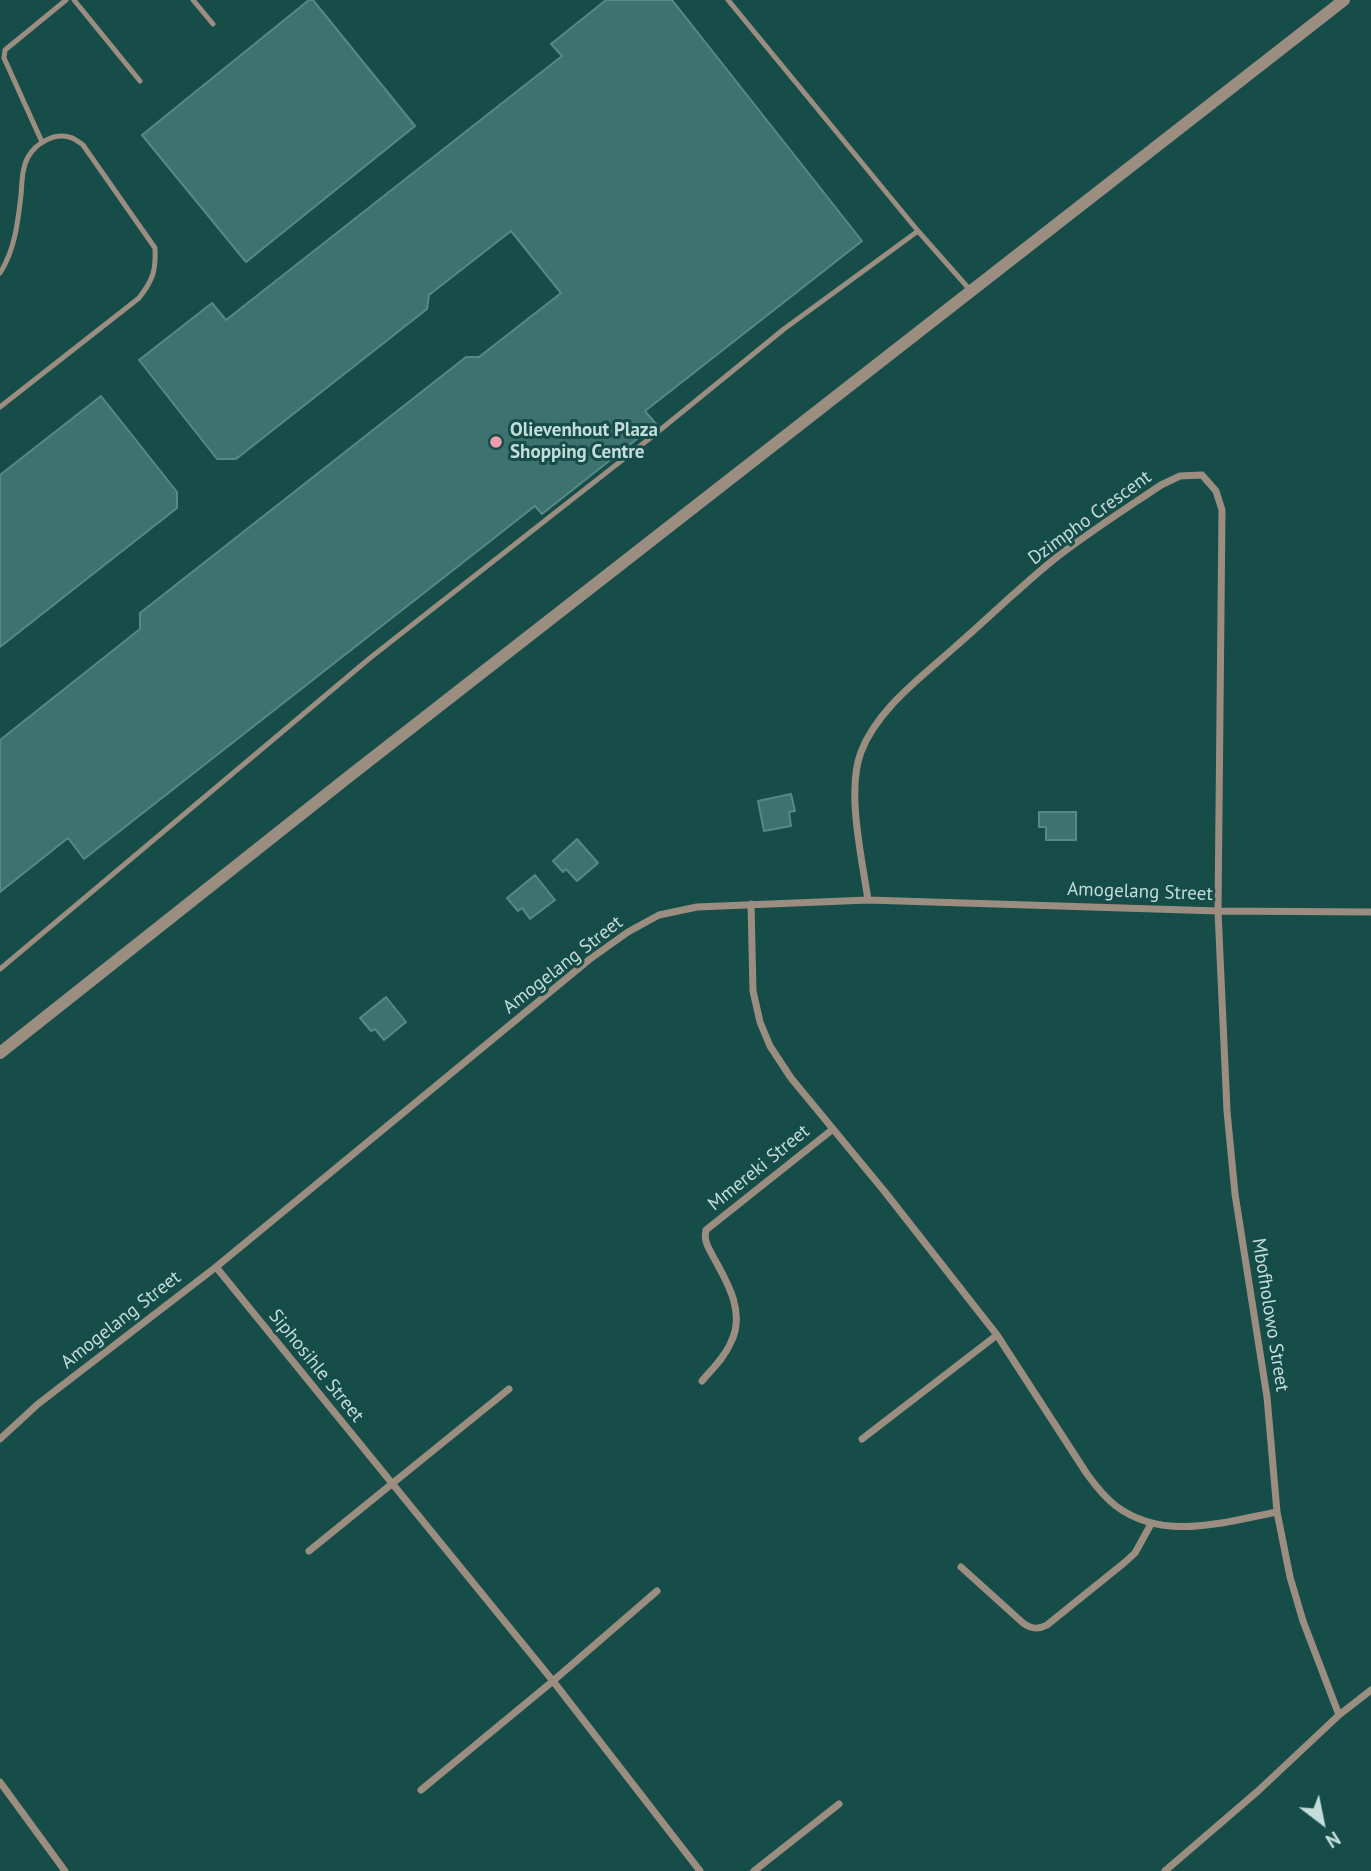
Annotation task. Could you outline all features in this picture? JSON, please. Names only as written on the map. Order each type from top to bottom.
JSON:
[{"type":"street","points":[[0,1053],[347,778],[1344,0]]},
{"type":"street","name":"Dzimpho Crescent","points":[[868,900],[856,812],[856,779],[860,753],[873,729],[892,704],[1052,562],[1160,485],[1180,476],[1193,474],[1202,475],[1216,491],[1222,510],[1218,911]]},
{"type":"street","name":"Amogelang Street","points":[[0,1439],[38,1404],[216,1267],[590,960],[628,932],[659,915],[697,907],[868,900],[1218,911],[1371,912]]},
{"type":"street","name":"Mmereki Street","points":[[751,904],[754,991],[760,1022],[770,1046],[791,1078],[997,1335],[1101,1492],[1116,1506],[1151,1524],[1171,1527],[1191,1528],[1277,1512]]},
{"type":"street","name":"Mbofholowo Street","points":[[1218,911],[1227,1111],[1235,1194],[1266,1397],[1277,1512],[1290,1577],[1303,1621],[1339,1716]]},
{"type":"street","name":"Mmereki Street","points":[[702,1381],[733,1340],[736,1322],[731,1289],[705,1240],[706,1230],[833,1129]]},
{"type":"street","name":"Siphosihle Street","points":[[216,1267],[553,1681],[700,1871]]},
{"type":"street","points":[[862,1439],[997,1335]]},
{"type":"street","points":[[309,1551],[509,1389]]},
{"type":"street","points":[[961,1567],[1027,1627],[1040,1629],[1135,1553],[1151,1524]]},
{"type":"street","points":[[421,1790],[657,1591]]},
{"type":"street","points":[[1165,1871],[1371,1690]]},
{"type":"street","points":[[0,1782],[65,1871]]},
{"type":"street","points":[[754,1871],[839,1804]]},
{"type":"lane","points":[[42,142],[4,58],[5,50],[66,0]]},
{"type":"lane","points":[[74,0],[140,81]]},
{"type":"lane","points":[[192,0],[213,24]]},
{"type":"lane","points":[[728,0],[918,231],[971,291]]},
{"type":"lane","points":[[0,273],[13,243],[19,216],[23,171],[29,155],[42,142],[56,136],[72,137],[83,145],[155,248],[151,282],[139,298],[0,407]]},
{"type":"lane","points":[[0,969],[370,659],[784,329],[918,231]]},
{"type":"building","points":[[309,0],[313,0],[415,126],[246,262],[142,135]]},
{"type":"building","name":"Olievenhout Plaza Shopping Centre","points":[[606,0],[672,0],[862,241],[645,411],[656,424],[542,514],[535,506],[84,859],[68,838],[0,892],[0,740],[140,629],[140,613],[466,357],[479,357],[561,293],[511,231],[429,295],[427,309],[236,459],[217,459],[139,360],[212,303],[226,320],[562,56],[551,44]]},
{"type":"building","points":[[101,396],[177,492],[177,508],[0,647],[0,475]]},
{"type":"building","points":[[791,794],[795,811],[789,812],[791,826],[764,831],[758,801]]},
{"type":"building","points":[[1039,812],[1076,812],[1076,840],[1046,840],[1046,827],[1039,827]]},
{"type":"building","points":[[577,839],[598,863],[577,881],[566,869],[563,872],[553,861]]},
{"type":"building","points":[[535,875],[555,900],[530,919],[522,908],[518,911],[507,898]]},
{"type":"building","points":[[386,997],[406,1022],[384,1040],[375,1029],[371,1031],[360,1018]]},
{"type":"place","name":"Olievenhout Plaza Shopping Centre","points":[[496,442]]}]
